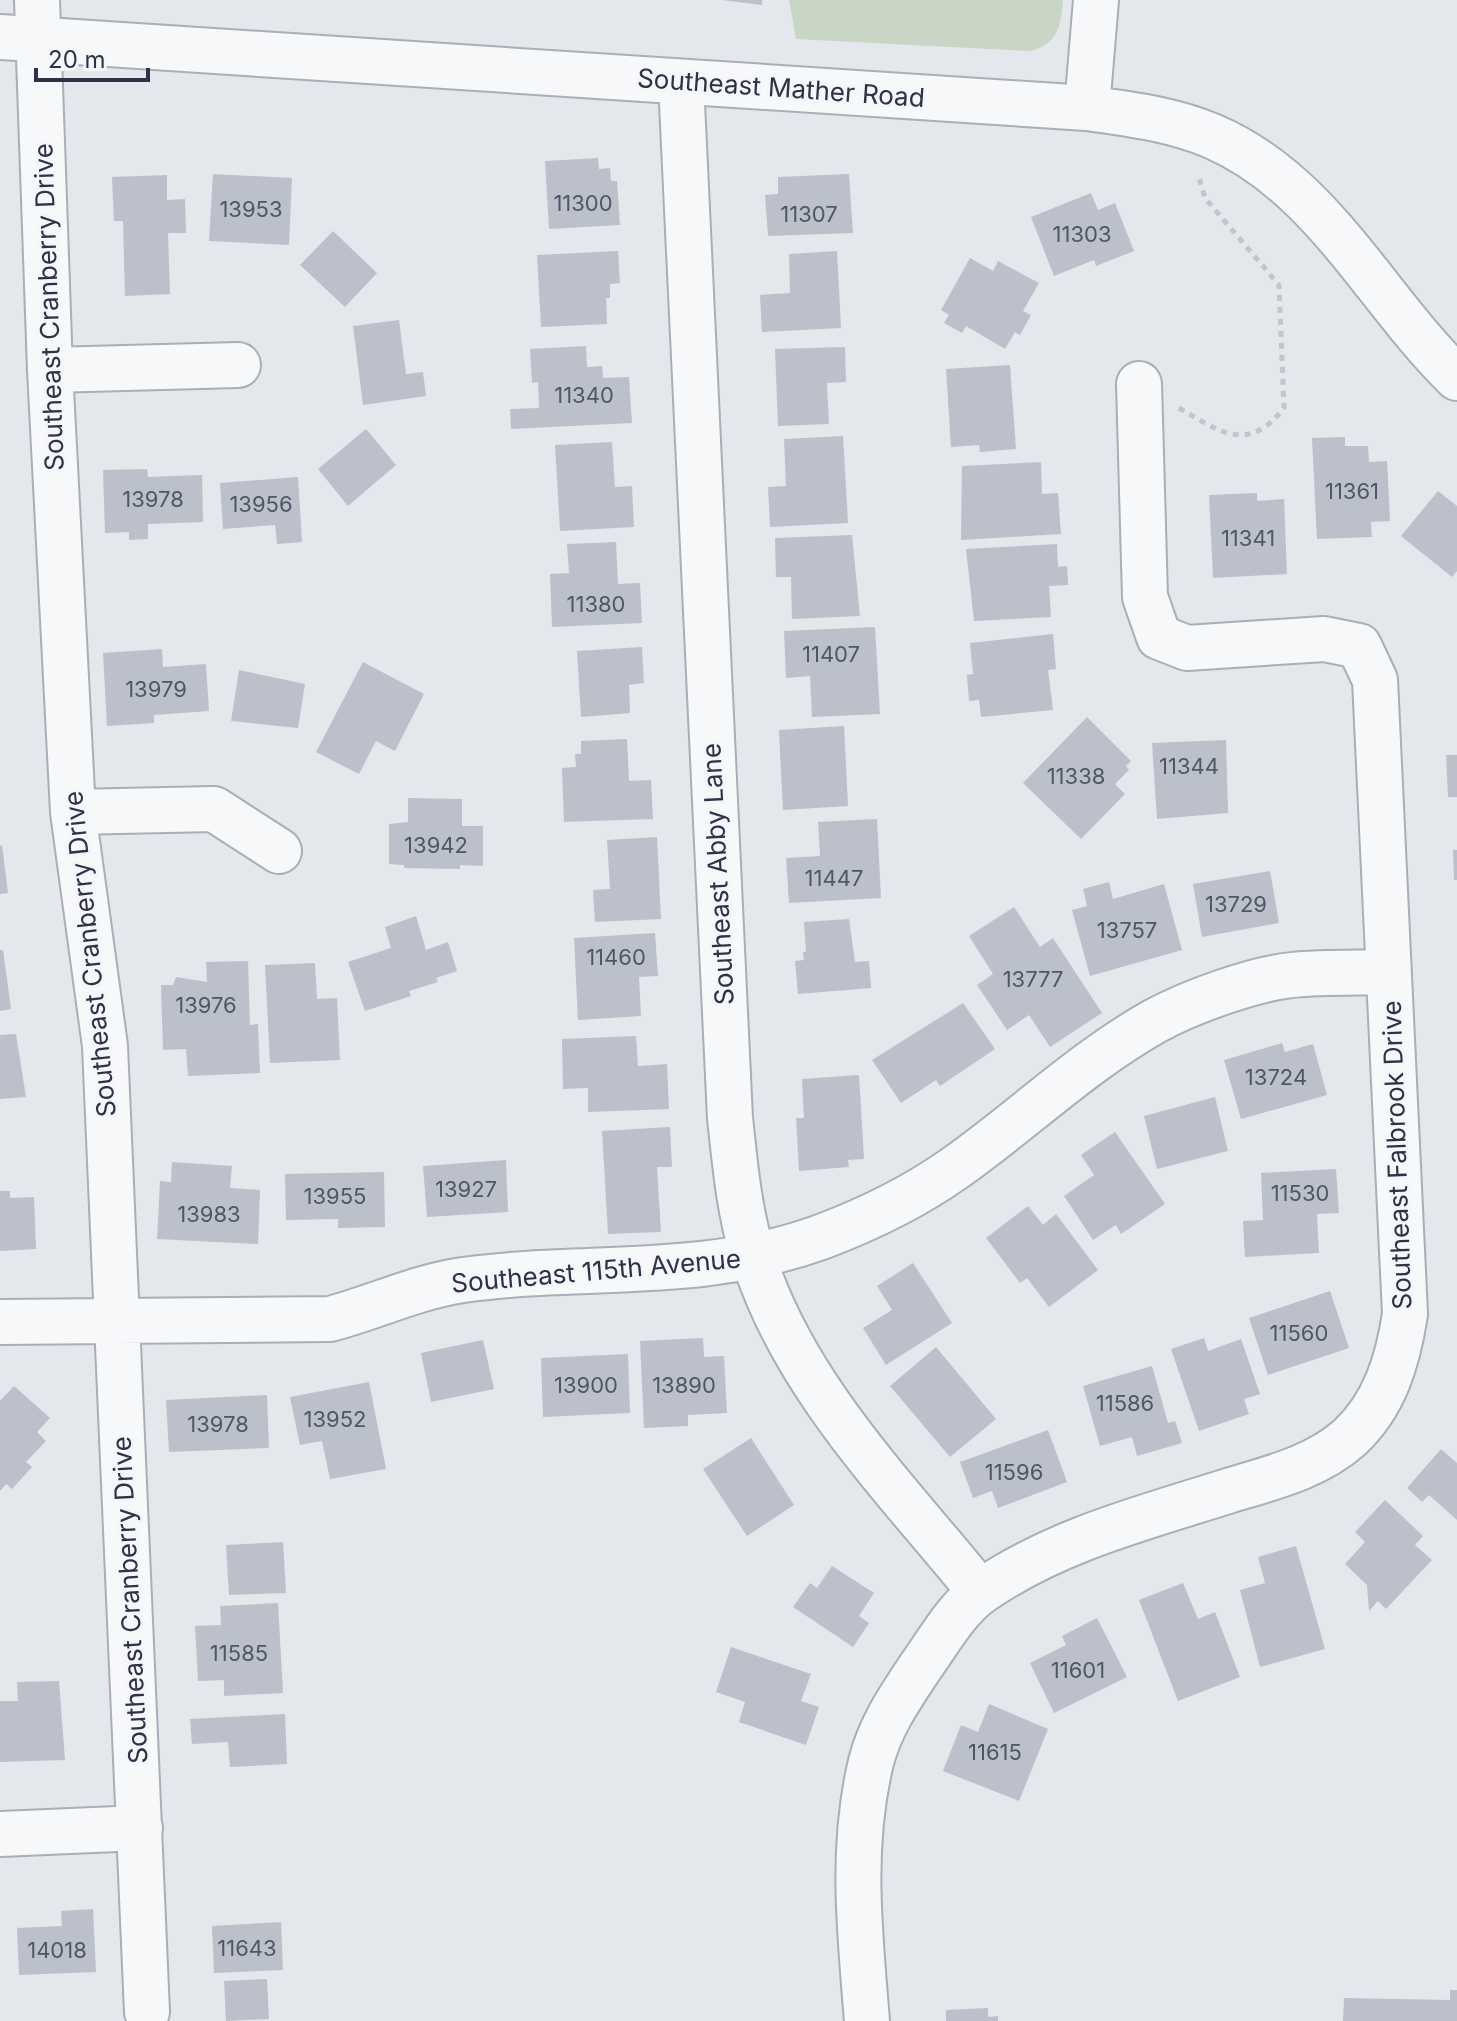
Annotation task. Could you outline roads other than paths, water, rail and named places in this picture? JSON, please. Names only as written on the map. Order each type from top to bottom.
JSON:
[{"type":"street","points":[[1087,108],[1096,0]]},
{"type":"street","name":"Southeast Mather Road","points":[[25,25],[681,82],[1087,108],[1142,115],[1211,135],[1268,168],[1297,191],[1397,313],[1457,378]]},
{"type":"street","name":"Southeast Cranberry Drive","points":[[25,25],[50,370],[73,812],[105,1046],[147,2012]]},
{"type":"street","name":"Southeast Abby Lane","points":[[681,82],[730,1118],[739,1196],[753,1257],[787,1337],[824,1397],[980,1592]]},
{"type":"street","points":[[50,370],[238,365]]},
{"type":"street","name":"Southeast Falbrook Drive","points":[[867,2021],[856,1873],[861,1814],[872,1759],[892,1709],[963,1609],[980,1592],[1068,1543],[1308,1465],[1349,1438],[1378,1403],[1398,1359],[1405,1314],[1375,680],[1359,646],[1324,639],[1187,648],[1159,637],[1145,597],[1139,384]]},
{"type":"street","points":[[73,812],[214,809],[279,851]]},
{"type":"street","name":"Southeast 115th Avenue","points":[[0,1322],[330,1319],[374,1308],[418,1288],[465,1280],[684,1268],[753,1257],[819,1237],[889,1209],[955,1168],[1094,1059],[1157,1019],[1225,992],[1289,975],[1389,972]]},
{"type":"street","points":[[0,1834],[140,1828]]}]
